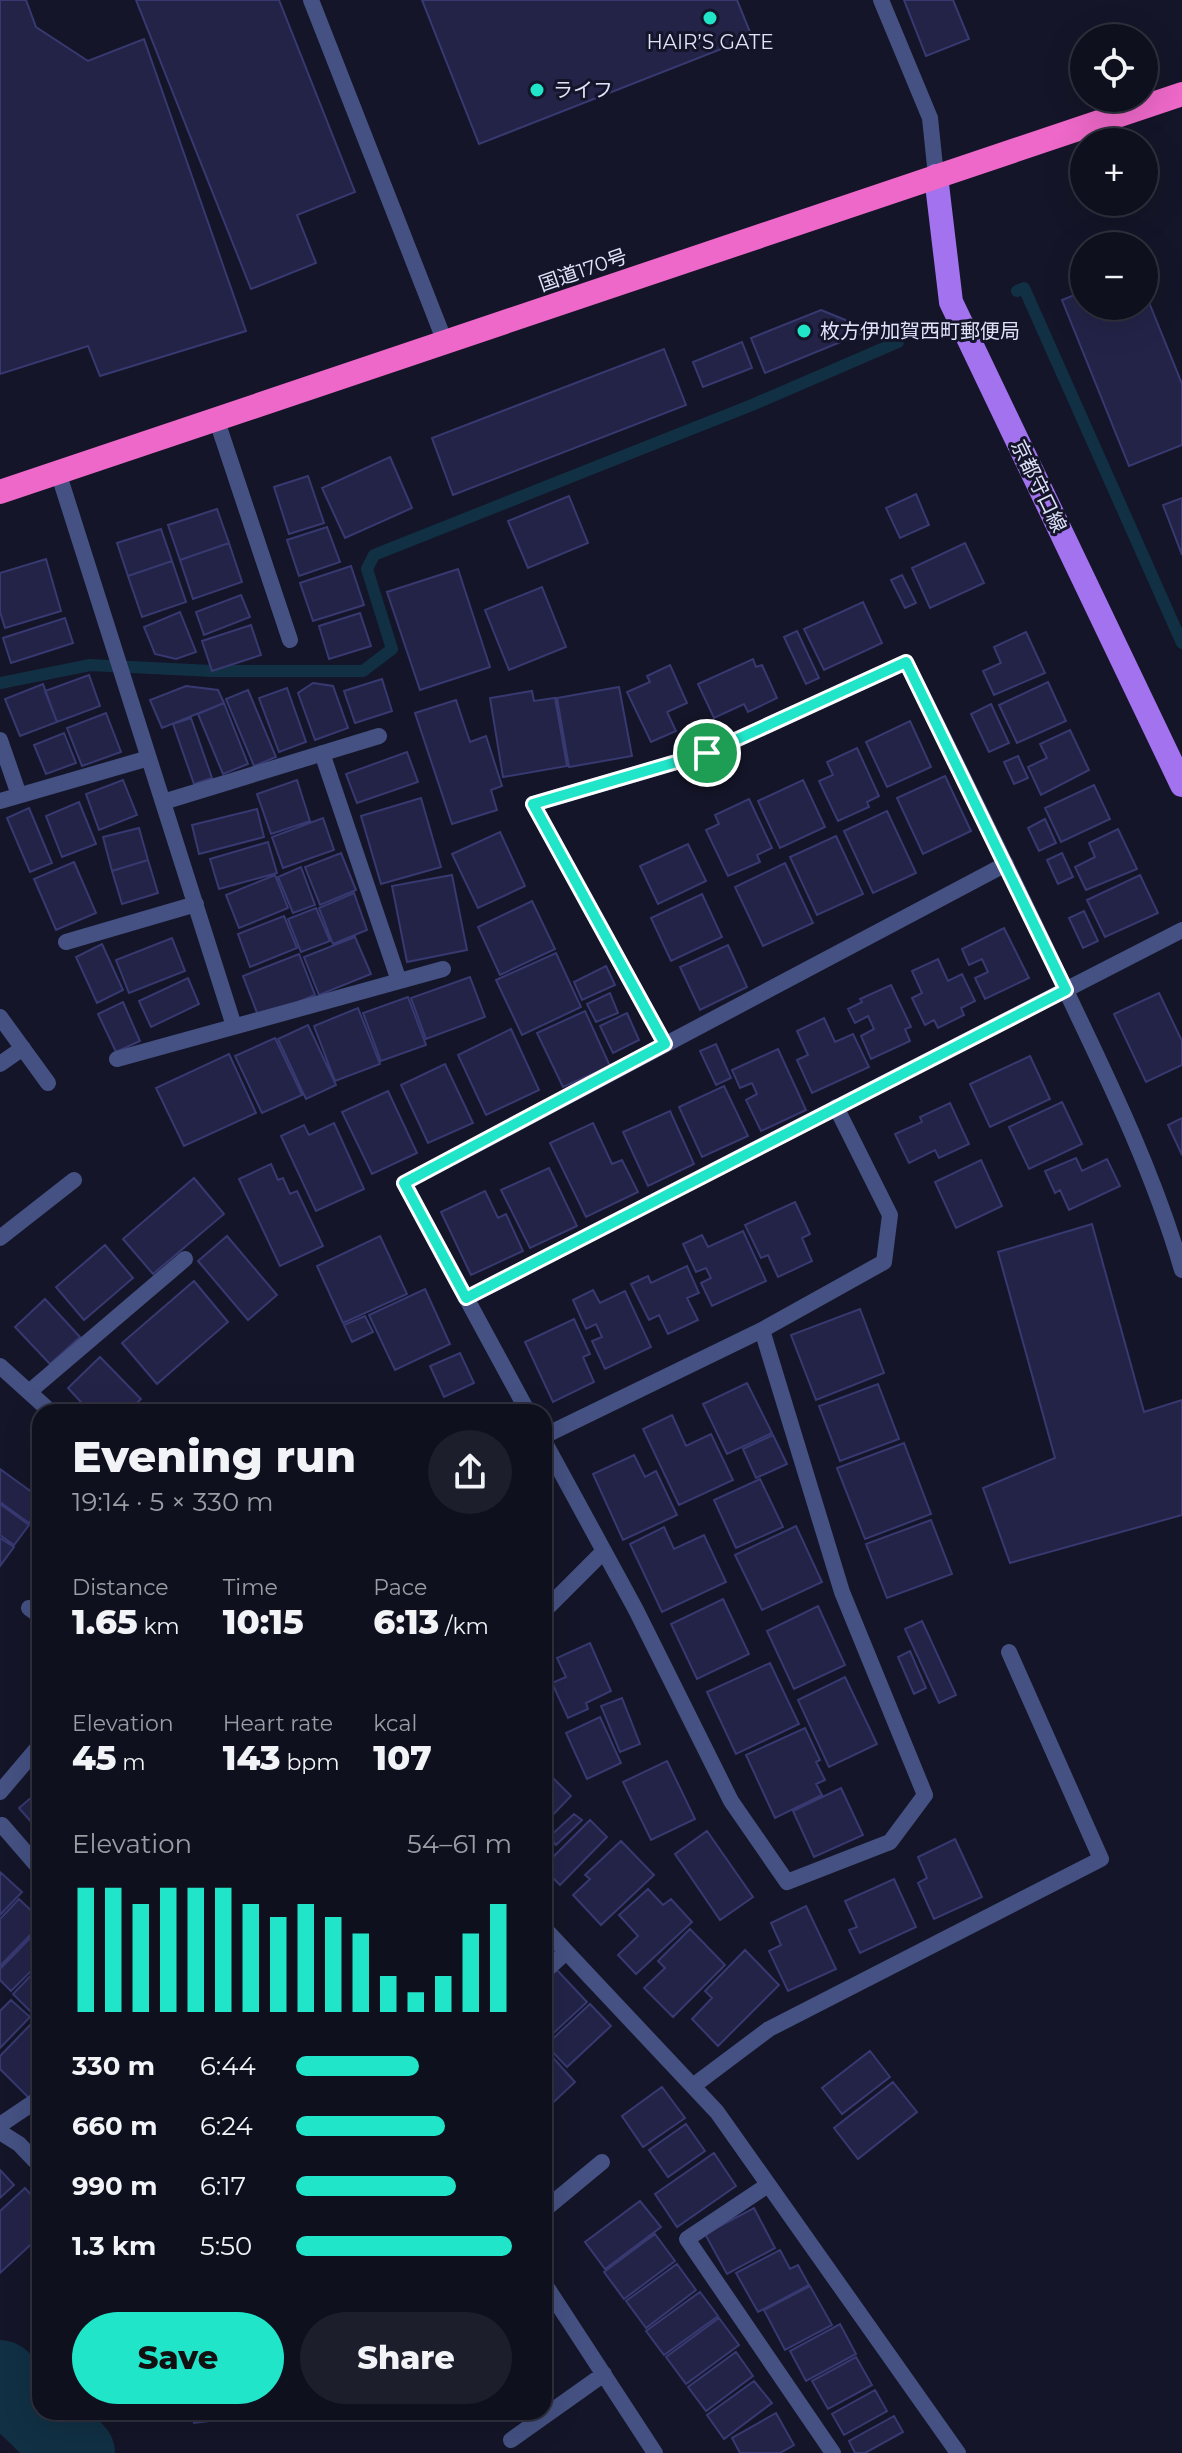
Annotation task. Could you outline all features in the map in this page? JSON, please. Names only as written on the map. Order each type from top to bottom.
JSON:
[{"type":"highway","name":"国道170号","points":[[0,492],[1182,94]]},
{"type":"main road","name":"京都守口線","points":[[936,176],[951,302],[1182,785]]},
{"type":"street","points":[[311,0],[445,342]]},
{"type":"street","points":[[881,0],[930,118],[936,176]]},
{"type":"street","points":[[216,418],[290,640]]},
{"type":"street","points":[[58,472],[234,1026]]},
{"type":"street","points":[[665,1044],[533,804],[707,753],[906,662],[1127,1118],[1182,1270]]},
{"type":"street","points":[[163,802],[379,736]]},
{"type":"street","points":[[0,740],[19,795]]},
{"type":"street","points":[[322,753],[399,981]]},
{"type":"street","points":[[0,801],[149,758]]},
{"type":"street","points":[[524,1404],[404,1183],[1006,864]]},
{"type":"street","points":[[66,942],[196,904]]},
{"type":"street","points":[[466,1298],[1182,930]]},
{"type":"street","points":[[117,1059],[443,969]]},
{"type":"street","points":[[0,1017],[48,1083]]},
{"type":"street","points":[[0,1064],[23,1048]]},
{"type":"street","points":[[552,1435],[762,1330],[884,1262],[890,1215],[836,1107]]},
{"type":"street","points":[[0,1238],[74,1180]]},
{"type":"street","points":[[29,1392],[185,1259]]},
{"type":"street","points":[[552,1454],[636,1610],[731,1801],[787,1882],[890,1842],[925,1795],[842,1592],[762,1330]]},
{"type":"street","points":[[0,1366],[42,1404]]},
{"type":"street","points":[[552,1603],[604,1551]]},
{"type":"street","points":[[693,2086],[769,2029],[1101,1859],[1009,1652]]},
{"type":"street","points":[[0,1792],[7,1772],[32,1752]]},
{"type":"street","points":[[2,1825],[32,1860]]},
{"type":"street","points":[[552,1937],[717,2112],[958,2453]]},
{"type":"street","points":[[552,1965],[566,1952]]},
{"type":"street","points":[[0,2125],[32,2103]]},
{"type":"street","points":[[0,2132],[19,2144],[32,2158]]},
{"type":"street","points":[[552,2203],[602,2162]]},
{"type":"street","points":[[768,2185],[687,2239],[833,2453]]},
{"type":"street","points":[[552,2295],[655,2453]]},
{"type":"street","points":[[552,2411],[604,2374]]},
{"type":"street","points":[[511,2440],[539,2420]]},
{"type":"building","points":[[0,0],[26,0],[36,27],[88,61],[144,39],[246,331],[100,376],[88,346],[0,374]]},
{"type":"building","points":[[136,0],[279,0],[355,192],[297,215],[316,263],[251,289]]},
{"type":"building","name":"ライフ","points":[[422,0],[737,0],[752,37],[479,144]]},
{"type":"building","points":[[904,0],[953,0],[969,39],[926,56]]},
{"type":"building","points":[[1070,297],[1070,320],[1062,300]]},
{"type":"building","points":[[821,310],[870,330],[765,373],[751,338]]},
{"type":"building","points":[[1070,320],[1156,320],[1182,384],[1182,445],[1129,466]]},
{"type":"building","points":[[742,342],[752,368],[703,387],[693,362]]},
{"type":"building","points":[[664,349],[686,405],[453,495],[432,438]]},
{"type":"building","points":[[390,457],[412,508],[345,538],[322,488]]},
{"type":"building","points":[[308,476],[324,523],[289,534],[274,487]]},
{"type":"building","points":[[916,494],[929,525],[900,538],[886,508]]},
{"type":"building","points":[[569,496],[588,543],[528,568],[508,521]]},
{"type":"building","points":[[1182,498],[1182,555],[1163,505]]},
{"type":"building","points":[[217,509],[229,543],[180,560],[168,525]]},
{"type":"building","points":[[327,527],[340,562],[299,576],[287,540]]},
{"type":"building","points":[[161,529],[172,561],[128,576],[117,543]]},
{"type":"building","points":[[229,543],[242,582],[193,599],[180,560]]},
{"type":"building","points":[[965,543],[984,583],[930,608],[912,568]]},
{"type":"building","points":[[46,559],[61,611],[5,628],[0,612],[0,573]]},
{"type":"building","points":[[172,561],[186,602],[142,617],[128,576]]},
{"type":"building","points":[[351,566],[364,605],[313,621],[300,583]]},
{"type":"building","points":[[458,569],[490,667],[420,690],[387,592]]},
{"type":"building","points":[[902,575],[916,603],[905,608],[891,580]]},
{"type":"building","points":[[542,587],[566,647],[509,670],[485,610]]},
{"type":"building","points":[[241,595],[250,617],[204,635],[196,612]]},
{"type":"building","points":[[863,602],[882,643],[824,670],[804,629]]},
{"type":"building","points":[[180,612],[196,652],[176,659],[155,654],[144,627]]},
{"type":"building","points":[[360,613],[371,646],[329,659],[319,626]]},
{"type":"building","points":[[65,618],[73,643],[11,663],[3,638]]},
{"type":"building","points":[[251,625],[261,655],[212,671],[202,641]]},
{"type":"building","points":[[797,631],[819,678],[806,684],[784,637]]},
{"type":"building","points":[[1026,632],[1045,673],[994,695],[983,671],[1001,663],[994,647]]},
{"type":"building","points":[[753,659],[756,667],[762,665],[777,698],[748,712],[744,704],[714,718],[698,684]]},
{"type":"building","points":[[670,665],[687,703],[667,712],[676,731],[651,742],[627,692],[650,682],[647,676]]},
{"type":"building","points":[[89,675],[100,706],[57,722],[45,691]]},
{"type":"building","points":[[382,679],[392,711],[355,723],[344,691]]},
{"type":"building","points":[[1048,682],[1066,721],[1017,743],[999,705]]},
{"type":"building","points":[[313,683],[333,686],[348,728],[315,740],[298,693]]},
{"type":"building","points":[[43,684],[57,722],[20,736],[5,699]]},
{"type":"building","points":[[186,686],[218,690],[224,703],[162,728],[150,700]]},
{"type":"building","points":[[619,687],[632,756],[569,767],[557,698]]},
{"type":"building","points":[[287,688],[306,742],[279,752],[259,698]]},
{"type":"building","points":[[248,690],[276,757],[254,766],[226,699]]},
{"type":"building","points":[[532,691],[534,701],[555,698],[567,766],[503,777],[490,698]]},
{"type":"building","points":[[456,700],[470,742],[486,736],[502,786],[491,790],[497,810],[452,824],[415,713]]},
{"type":"building","points":[[224,703],[248,764],[223,774],[198,714]]},
{"type":"building","points":[[991,704],[1009,743],[989,752],[971,714]]},
{"type":"building","points":[[106,713],[121,752],[82,766],[67,728]]},
{"type":"building","points":[[191,718],[212,778],[194,784],[173,724]]},
{"type":"building","points":[[910,721],[931,767],[887,787],[866,742]]},
{"type":"building","points":[[1070,730],[1089,770],[1041,795],[1028,767],[1047,758],[1040,744]]},
{"type":"building","points":[[64,733],[76,763],[46,774],[34,745]]},
{"type":"building","points":[[857,748],[879,796],[867,802],[869,807],[838,821],[819,781],[833,775],[827,762]]},
{"type":"building","points":[[407,752],[418,782],[357,803],[346,774]]},
{"type":"building","points":[[1018,756],[1028,778],[1014,784],[1004,762]]},
{"type":"building","points":[[945,776],[971,831],[923,854],[897,798]]},
{"type":"building","points":[[123,780],[137,815],[99,830],[86,794]]},
{"type":"building","points":[[297,780],[310,821],[271,834],[257,794]]},
{"type":"building","points":[[803,780],[825,827],[780,848],[758,801]]},
{"type":"building","points":[[1094,785],[1110,819],[1061,842],[1045,808]]},
{"type":"building","points":[[421,798],[441,867],[381,884],[361,816]]},
{"type":"building","points":[[749,799],[772,848],[757,855],[760,862],[728,876],[706,830],[719,824],[715,815]]},
{"type":"building","points":[[79,802],[96,844],[62,857],[46,816]]},
{"type":"building","points":[[29,808],[52,863],[30,872],[7,818]]},
{"type":"building","points":[[257,809],[264,837],[199,854],[192,825]]},
{"type":"building","points":[[887,811],[916,873],[873,893],[844,831]]},
{"type":"building","points":[[323,818],[334,850],[283,868],[272,837]]},
{"type":"building","points":[[1045,819],[1056,843],[1039,851],[1028,828]]},
{"type":"building","points":[[139,828],[148,860],[112,871],[103,837]]},
{"type":"building","points":[[1118,829],[1137,869],[1086,890],[1075,867],[1095,857],[1089,843]]},
{"type":"building","points":[[500,832],[525,886],[478,908],[452,854]]},
{"type":"building","points":[[836,836],[863,894],[817,915],[790,857]]},
{"type":"building","points":[[268,842],[277,873],[219,889],[210,859]]},
{"type":"building","points":[[688,844],[706,881],[658,904],[640,866]]},
{"type":"building","points":[[341,853],[356,890],[320,905],[305,867]]},
{"type":"building","points":[[1062,853],[1073,877],[1058,884],[1047,860]]},
{"type":"building","points":[[148,860],[158,893],[122,904],[112,871]]},
{"type":"building","points":[[74,862],[96,913],[56,930],[34,879]]},
{"type":"building","points":[[785,863],[813,923],[763,946],[735,887]]},
{"type":"building","points":[[301,867],[315,905],[293,913],[278,877]]},
{"type":"building","points":[[275,875],[288,908],[239,928],[226,895]]},
{"type":"building","points":[[452,875],[467,950],[407,962],[392,886]]},
{"type":"building","points":[[1140,875],[1158,913],[1105,937],[1087,900]]},
{"type":"building","points":[[354,893],[367,930],[333,944],[319,908]]},
{"type":"building","points":[[702,894],[722,937],[671,961],[651,918]]},
{"type":"building","points":[[532,901],[555,949],[500,975],[478,927]]},
{"type":"building","points":[[316,908],[330,941],[301,952],[288,919]]},
{"type":"building","points":[[1084,911],[1098,941],[1083,948],[1069,918]]},
{"type":"building","points":[[284,916],[297,948],[250,967],[238,934]]},
{"type":"building","points":[[1004,928],[1029,978],[985,999],[975,978],[988,972],[982,959],[969,965],[962,949]]},
{"type":"building","points":[[355,937],[371,974],[319,995],[304,957]]},
{"type":"building","points":[[172,938],[185,971],[129,993],[116,960]]},
{"type":"building","points":[[102,944],[123,990],[97,1003],[76,957]]},
{"type":"building","points":[[728,945],[747,987],[700,1010],[680,967]]},
{"type":"building","points":[[556,953],[581,1007],[522,1035],[496,980]]},
{"type":"building","points":[[299,954],[315,995],[259,1018],[243,976]]},
{"type":"building","points":[[938,959],[948,981],[962,974],[975,1001],[961,1008],[964,1015],[938,1028],[934,1020],[925,1025],[912,998],[922,993],[912,971]]},
{"type":"building","points":[[606,966],[615,985],[582,1000],[574,982]]},
{"type":"building","points":[[470,977],[485,1017],[426,1039],[411,998]]},
{"type":"building","points":[[188,978],[199,1004],[151,1027],[139,1001]]},
{"type":"building","points":[[891,985],[911,1027],[905,1029],[910,1041],[871,1059],[861,1036],[874,1029],[868,1016],[855,1023],[848,1009],[862,1002],[860,999]]},
{"type":"building","points":[[610,993],[618,1013],[596,1022],[587,1004]]},
{"type":"building","points":[[1159,993],[1182,1041],[1182,1065],[1146,1082],[1114,1014]]},
{"type":"building","points":[[408,997],[426,1045],[381,1061],[363,1013]]},
{"type":"building","points":[[123,1002],[140,1041],[116,1052],[98,1014]]},
{"type":"building","points":[[358,1008],[380,1064],[335,1081],[314,1026]]},
{"type":"building","points":[[585,1011],[610,1066],[563,1087],[537,1033]]},
{"type":"building","points":[[627,1013],[639,1040],[613,1053],[600,1026]]},
{"type":"building","points":[[824,1018],[835,1042],[853,1034],[869,1067],[812,1093],[797,1060],[808,1055],[797,1031]]},
{"type":"building","points":[[308,1025],[336,1085],[306,1099],[278,1039]]},
{"type":"building","points":[[511,1029],[539,1090],[486,1115],[458,1055]]},
{"type":"building","points":[[275,1038],[302,1095],[262,1113],[235,1056]]},
{"type":"building","points":[[716,1044],[731,1078],[716,1085],[700,1051]]},
{"type":"building","points":[[778,1049],[806,1110],[761,1131],[746,1100],[757,1094],[752,1083],[740,1088],[732,1070]]},
{"type":"building","points":[[229,1054],[256,1113],[184,1146],[156,1088]]},
{"type":"building","points":[[1030,1056],[1050,1099],[990,1127],[970,1084]]},
{"type":"building","points":[[445,1064],[473,1123],[428,1143],[401,1085]]},
{"type":"building","points":[[724,1086],[748,1136],[702,1157],[679,1107]]},
{"type":"building","points":[[388,1091],[417,1153],[372,1174],[342,1112]]},
{"type":"building","points":[[1062,1102],[1082,1144],[1029,1169],[1009,1127]]},
{"type":"building","points":[[950,1103],[969,1144],[939,1158],[935,1150],[909,1163],[895,1134],[922,1122],[920,1117]]},
{"type":"building","points":[[670,1111],[694,1164],[648,1186],[623,1132]]},
{"type":"building","points":[[1182,1118],[1182,1155],[1168,1125]]},
{"type":"building","points":[[334,1123],[364,1189],[316,1211],[281,1136],[304,1125],[309,1135]]},
{"type":"building","points":[[593,1123],[612,1164],[622,1160],[638,1192],[586,1217],[550,1143]]},
{"type":"building","points":[[1076,1158],[1082,1171],[1107,1159],[1120,1186],[1069,1210],[1060,1190],[1055,1193],[1045,1171]]},
{"type":"building","points":[[981,1160],[1002,1206],[956,1228],[935,1182]]},
{"type":"building","points":[[271,1164],[278,1180],[283,1178],[290,1194],[297,1191],[323,1246],[280,1266],[239,1179]]},
{"type":"building","points":[[549,1168],[577,1226],[530,1248],[501,1190]]},
{"type":"building","points":[[194,1178],[224,1214],[153,1274],[123,1239]]},
{"type":"building","points":[[485,1191],[498,1218],[506,1214],[523,1251],[471,1275],[441,1212]]},
{"type":"building","points":[[795,1202],[810,1234],[802,1238],[812,1261],[778,1277],[768,1255],[761,1258],[745,1225]]},
{"type":"building","points":[[1092,1224],[1144,1412],[1182,1400],[1182,1515],[1010,1563],[983,1488],[1055,1458],[998,1252]]},
{"type":"building","points":[[743,1231],[766,1281],[712,1306],[701,1283],[711,1278],[706,1268],[696,1272],[683,1244],[702,1235],[708,1247]]},
{"type":"building","points":[[227,1236],[277,1295],[248,1320],[198,1261]]},
{"type":"building","points":[[380,1236],[407,1294],[343,1323],[317,1266]]},
{"type":"building","points":[[105,1245],[133,1278],[84,1320],[56,1287]]},
{"type":"building","points":[[687,1266],[699,1293],[687,1298],[698,1320],[668,1334],[659,1315],[649,1320],[631,1284],[648,1276],[651,1283]]},
{"type":"building","points":[[194,1281],[228,1322],[157,1384],[122,1343]]},
{"type":"building","points":[[425,1289],[450,1344],[395,1370],[369,1315]]},
{"type":"building","points":[[593,1290],[600,1303],[625,1291],[651,1347],[605,1369],[592,1341],[602,1337],[596,1324],[586,1329],[573,1300]]},
{"type":"building","points":[[45,1299],[80,1337],[50,1364],[15,1327]]},
{"type":"building","points":[[860,1309],[884,1373],[816,1400],[791,1335]]},
{"type":"building","points":[[365,1316],[373,1332],[352,1342],[344,1325]]},
{"type":"building","points":[[574,1319],[590,1354],[583,1357],[594,1382],[553,1402],[525,1342]]},
{"type":"building","points":[[460,1353],[474,1383],[444,1397],[430,1366]]},
{"type":"building","points":[[100,1357],[141,1399],[136,1404],[83,1404],[68,1388]]},
{"type":"building","points":[[747,1383],[772,1433],[727,1454],[703,1404]]},
{"type":"building","points":[[878,1384],[899,1439],[840,1461],[819,1406]]},
{"type":"building","points":[[672,1415],[686,1446],[711,1434],[733,1480],[679,1505],[643,1429]]},
{"type":"building","points":[[773,1435],[787,1464],[756,1478],[743,1449]]},
{"type":"building","points":[[904,1443],[931,1514],[865,1539],[837,1468]]},
{"type":"building","points":[[634,1455],[645,1477],[656,1471],[677,1515],[623,1540],[593,1474]]},
{"type":"building","points":[[0,1469],[32,1492],[32,1519],[29,1523],[0,1502]]},
{"type":"building","points":[[760,1479],[783,1527],[736,1548],[714,1500]]},
{"type":"building","points":[[0,1504],[29,1525],[14,1545],[0,1535]]},
{"type":"building","points":[[931,1520],[952,1574],[887,1598],[866,1544]]},
{"type":"building","points":[[796,1526],[822,1582],[762,1610],[735,1555]]},
{"type":"building","points":[[664,1527],[674,1549],[704,1535],[726,1582],[662,1612],[630,1544]]},
{"type":"building","points":[[0,1538],[14,1547],[0,1566]]},
{"type":"building","points":[[723,1599],[749,1654],[697,1679],[671,1624]]},
{"type":"building","points":[[818,1606],[845,1665],[794,1689],[767,1631]]},
{"type":"building","points":[[922,1621],[956,1695],[939,1703],[905,1629]]},
{"type":"building","points":[[590,1643],[611,1691],[586,1703],[588,1709],[568,1718],[552,1683],[566,1677],[557,1658]]},
{"type":"building","points":[[910,1651],[926,1688],[914,1694],[898,1657]]},
{"type":"building","points":[[770,1663],[799,1724],[736,1754],[707,1692]]},
{"type":"building","points":[[845,1677],[877,1744],[829,1767],[798,1700]]},
{"type":"building","points":[[622,1698],[640,1744],[620,1752],[601,1706]]},
{"type":"building","points":[[600,1717],[621,1763],[587,1779],[566,1733]]},
{"type":"building","points":[[805,1728],[820,1760],[816,1762],[825,1780],[816,1784],[822,1795],[775,1818],[746,1755]]},
{"type":"building","points":[[667,1761],[695,1819],[651,1840],[623,1782]]},
{"type":"building","points":[[552,1777],[571,1796],[552,1816]]},
{"type":"building","points":[[841,1788],[863,1835],[814,1857],[793,1811]]},
{"type":"building","points":[[32,1797],[32,1823],[19,1808]]},
{"type":"building","points":[[574,1814],[582,1820],[556,1845],[552,1834]]},
{"type":"building","points":[[590,1820],[607,1837],[560,1885],[552,1877],[552,1858]]},
{"type":"building","points":[[707,1831],[753,1897],[720,1920],[675,1854]]},
{"type":"building","points":[[955,1839],[982,1897],[934,1919],[918,1883],[927,1878],[918,1857]]},
{"type":"building","points":[[621,1841],[654,1875],[601,1925],[573,1895],[590,1879],[585,1875]]},
{"type":"building","points":[[0,1872],[22,1892],[0,1915]]},
{"type":"building","points":[[894,1879],[916,1927],[860,1953],[849,1930],[857,1927],[845,1901]]},
{"type":"building","points":[[648,1889],[663,1905],[671,1899],[692,1922],[636,1974],[618,1955],[638,1936],[619,1915]]},
{"type":"building","points":[[19,1899],[32,1911],[32,1933],[0,1966],[0,1919]]},
{"type":"building","points":[[806,1906],[836,1969],[788,1991],[769,1951],[781,1945],[771,1923]]},
{"type":"building","points":[[690,1929],[725,1965],[673,2017],[644,1988],[665,1968],[658,1961]]},
{"type":"building","points":[[32,1936],[32,1970],[11,1991],[0,1980],[0,1969]]},
{"type":"building","points":[[745,1950],[779,1985],[718,2046],[692,2019],[712,1998],[705,1991]]},
{"type":"building","points":[[556,1969],[587,2002],[552,2034],[552,1973]]},
{"type":"building","points":[[32,1974],[32,2013],[13,1994]]},
{"type":"building","points":[[11,2000],[30,2017],[0,2048],[0,2011]]},
{"type":"building","points":[[590,2004],[611,2026],[567,2067],[552,2051],[552,2039]]},
{"type":"building","points":[[32,2023],[32,2095],[29,2098],[0,2069],[0,2056]]},
{"type":"building","points":[[870,2051],[890,2077],[842,2114],[822,2088]]},
{"type":"building","points":[[552,2057],[575,2082],[552,2104]]},
{"type":"building","points":[[893,2082],[917,2112],[858,2159],[834,2128]]},
{"type":"building","points":[[662,2087],[685,2118],[643,2147],[622,2116]]},
{"type":"building","points":[[686,2124],[705,2151],[668,2177],[649,2150]]},
{"type":"building","points":[[714,2153],[736,2186],[677,2227],[655,2194]]},
{"type":"building","points":[[0,2170],[14,2185],[0,2198]]},
{"type":"building","points":[[25,2188],[32,2196],[32,2243],[0,2273],[0,2211]]},
{"type":"building","points":[[640,2201],[661,2227],[605,2269],[585,2242]]},
{"type":"building","points":[[754,2208],[775,2248],[727,2274],[705,2234]]},
{"type":"building","points":[[655,2234],[675,2261],[624,2299],[604,2272]]},
{"type":"building","points":[[780,2250],[790,2269],[798,2265],[809,2285],[758,2312],[736,2273]]},
{"type":"building","points":[[677,2264],[696,2290],[646,2328],[626,2301]]},
{"type":"building","points":[[810,2286],[832,2325],[785,2350],[764,2310]]},
{"type":"building","points":[[700,2292],[718,2316],[664,2355],[646,2331]]},
{"type":"building","points":[[719,2318],[739,2345],[686,2384],[666,2357]]},
{"type":"building","points":[[840,2324],[856,2354],[806,2381],[790,2351]]},
{"type":"building","points":[[736,2352],[753,2376],[706,2411],[688,2387]]},
{"type":"building","points":[[856,2357],[872,2385],[828,2409],[812,2381]]},
{"type":"building","points":[[754,2381],[772,2403],[724,2439],[707,2415]]},
{"type":"building","points":[[875,2390],[887,2411],[844,2435],[832,2414]]},
{"type":"building","points":[[776,2413],[794,2445],[780,2453],[740,2453],[732,2438]]},
{"type":"building","points":[[894,2416],[903,2432],[865,2453],[855,2453],[849,2441]]},
{"type":"waterway","points":[[1017,291],[1024,288],[1182,643]]},
{"type":"waterway","points":[[0,683],[90,665],[212,671],[363,671],[392,649],[367,569],[374,555],[752,405],[898,342]]},
{"type":"waterway","points":[[0,2379],[32,2410]]},
{"type":"waterway","points":[[42,2420],[76,2453]]},
{"type":"place","name":"HAIR’S GATE","points":[[710,18]]},
{"type":"place","name":"ライフ","points":[[537,90]]},
{"type":"place","name":"枚方伊加賀西町郵便局","points":[[804,331]]},
{"type":"route","points":[[906,662],[1066,990],[466,1298],[404,1183],[665,1044],[533,804],[707,753],[906,662]]}]
